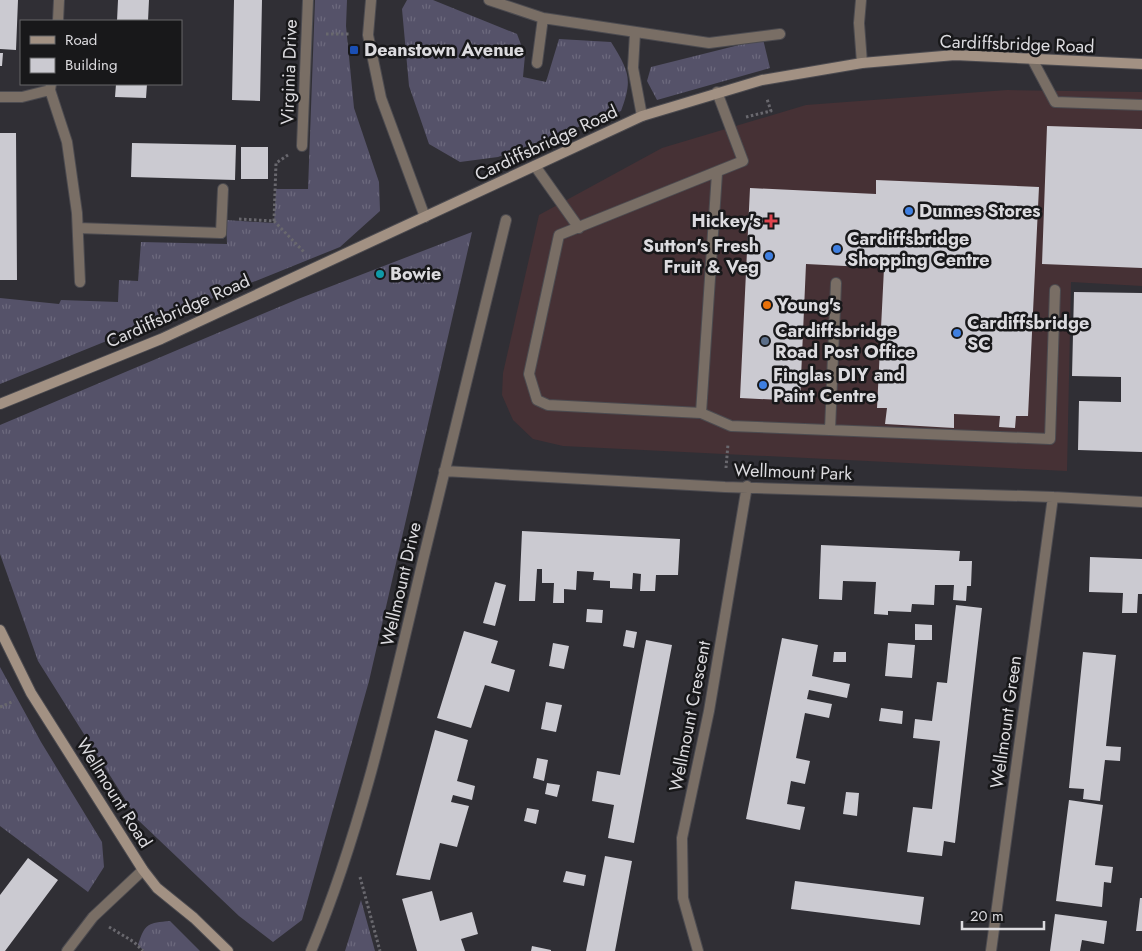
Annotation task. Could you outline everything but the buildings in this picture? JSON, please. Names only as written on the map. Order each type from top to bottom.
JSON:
[{"type":"main road","name":"Cardiffsbridge Road","points":[[0,404],[161,339],[642,116],[717,92],[762,80],[862,63],[955,55],[1031,57],[1142,64]]},
{"type":"main road","name":"Wellmount Road","points":[[0,630],[31,693],[143,870],[157,888],[194,918],[228,951]]},
{"type":"street","points":[[58,0],[58,20]]},
{"type":"street","name":"Virginia Drive","points":[[302,146],[308,0]]},
{"type":"street","points":[[371,0],[368,35],[381,98],[425,217]]},
{"type":"street","points":[[489,0],[543,18],[710,43],[780,34]]},
{"type":"street","points":[[861,0],[859,23],[862,63]]},
{"type":"street","points":[[537,63],[543,18]]},
{"type":"street","points":[[635,33],[633,68],[642,116]]},
{"type":"street","points":[[1031,57],[1055,102],[1142,105]]},
{"type":"street","points":[[0,97],[22,97],[51,87],[67,142],[78,228],[80,282]]},
{"type":"street","points":[[717,92],[743,161],[559,236],[529,374],[537,400],[548,406],[701,412],[731,426],[1050,439],[1055,290]]},
{"type":"street","points":[[535,166],[579,228]]},
{"type":"street","points":[[701,412],[717,173]]},
{"type":"street","points":[[78,228],[221,233],[223,189]]},
{"type":"street","name":"Wellmount Drive","points":[[311,951],[342,868],[390,703],[444,471],[506,220]]},
{"type":"street","points":[[830,430],[836,283]]},
{"type":"street","name":"Wellmount Park","points":[[444,471],[725,487],[748,486],[1142,502]]},
{"type":"street","name":"Wellmount Crescent","points":[[699,951],[683,898],[682,838],[709,711],[748,486]]},
{"type":"street","name":"Wellmount Green","points":[[991,951],[1052,497]]},
{"type":"street","points":[[67,951],[93,917],[143,870]]},
{"type":"path","points":[[306,33],[368,35]]},
{"type":"path","points":[[274,221],[276,163],[302,146]]},
{"type":"path","points":[[725,487],[731,426]]},
{"type":"path","points":[[342,868],[359,873],[380,951]]},
{"type":"path","points":[[93,917],[134,942],[143,951]]},
{"type":"shaded area","name":"Cardiffsbridge Shopping Centre","points":[[1007,90],[1142,92],[1142,286],[1071,282],[1067,471],[563,446],[533,439],[513,420],[502,395],[503,373],[539,215],[662,148],[806,105]]},
{"type":"green space","points":[[315,0],[347,0],[346,26],[354,108],[379,182],[380,211],[340,247],[0,384],[0,298],[59,304],[61,300],[118,302],[119,280],[138,281],[141,242],[227,244],[226,220],[274,223],[276,189],[308,189]]},
{"type":"green space","points":[[407,0],[433,0],[517,34],[525,55],[523,77],[546,82],[559,39],[611,42],[622,61],[627,75],[627,91],[621,111],[498,157],[460,162],[429,144],[409,86],[402,9]]},
{"type":"green space","points":[[763,39],[770,68],[657,100],[647,81],[651,67]]},
{"type":"green space","points":[[472,232],[369,681],[302,920],[273,942],[239,916],[138,820],[38,661],[0,554],[0,425],[298,299]]},
{"type":"green space","points":[[0,667],[41,742],[102,842],[104,867],[88,892],[0,826]]},
{"type":"green space","points":[[361,900],[375,951],[345,951]]},
{"type":"green space","points":[[170,921],[200,951],[144,951],[138,945],[145,928],[157,922]]},
{"type":"place","name":"Deanstown Avenue","points":[[354,50]]},
{"type":"place","name":"Dunnes Stores","points":[[909,211]]},
{"type":"place","name":"Hickey's","points":[[771,221]]},
{"type":"place","name":"Cardiffsbridge Shopping Centre","points":[[837,249]]},
{"type":"place","name":"Sutton's Fresh Fruit & Veg","points":[[769,256]]},
{"type":"place","name":"Bowie","points":[[380,274]]},
{"type":"place","name":"Young's","points":[[767,305]]},
{"type":"place","name":"Cardiffsbridge SC","points":[[957,333]]},
{"type":"place","name":"Cardiffsbridge Road Post Office","points":[[765,341]]},
{"type":"place","name":"Finglas DIY and Paint Centre","points":[[763,385]]}]
